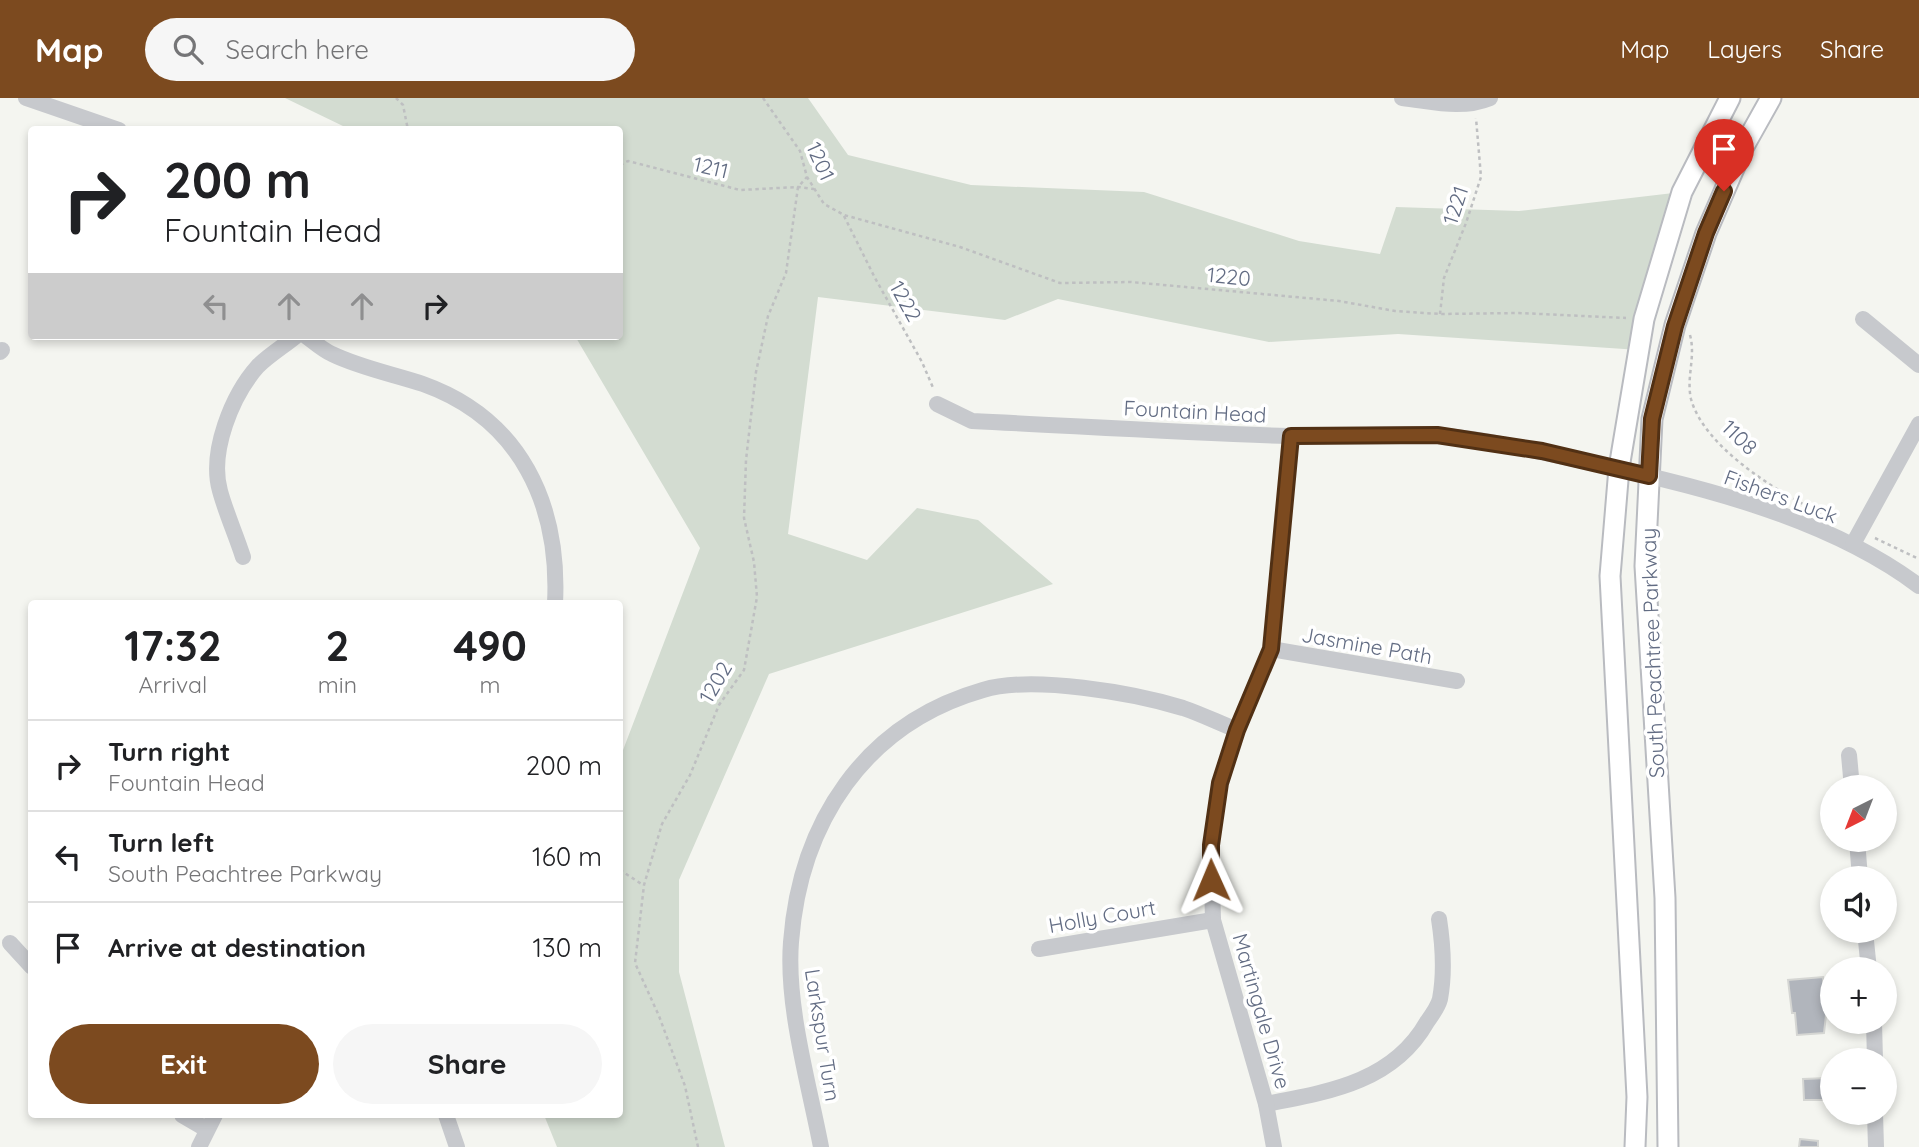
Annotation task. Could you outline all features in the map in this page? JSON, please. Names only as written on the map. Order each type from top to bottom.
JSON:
[{"type":"main road","name":"South Peachtree Parkway","points":[[1635,1147],[1637,1084],[1610,576],[1619,468],[1644,319],[1682,192],[1730,98]]},
{"type":"main road","name":"South Peachtree Parkway","points":[[1668,1147],[1665,898],[1645,566],[1652,419],[1675,326],[1706,233],[1743,148],[1771,98]]},
{"type":"street","points":[[26,98],[107,126]]},
{"type":"street","points":[[1402,98],[1436,103],[1482,101]]},
{"type":"street","points":[[1863,319],[1919,365]]},
{"type":"street","points":[[243,557],[220,490],[217,466],[220,444],[236,397],[258,366],[291,340]]},
{"type":"street","points":[[312,340],[330,353],[365,368],[424,384],[468,404],[506,438],[521,456],[543,503],[552,544],[555,600]]},
{"type":"street","name":"Fountain Head","points":[[937,404],[972,421],[1291,436],[1437,435],[1542,451],[1619,468]]},
{"type":"street","points":[[1856,537],[1919,424]]},
{"type":"street","name":"Martingale Drive","points":[[1274,1147],[1266,1104],[1213,920],[1211,845],[1220,783],[1237,730],[1271,649],[1291,436]]},
{"type":"street","name":"Fishers Luck","points":[[1619,468],[1752,504],[1856,537],[1919,586]]},
{"type":"street","name":"Jasmine Path","points":[[1271,649],[1457,681]]},
{"type":"street","name":"Larkspur Turn","points":[[821,1147],[791,981],[791,941],[796,892],[812,842],[827,811],[865,760],[897,731],[926,714],[984,689],[1006,686],[1088,689],[1155,700],[1186,709],[1237,730]]},
{"type":"street","points":[[1849,755],[1851,775]]},
{"type":"street","points":[[1266,1104],[1310,1096],[1356,1083],[1392,1064],[1409,1048],[1439,1001],[1443,967],[1439,919]]},
{"type":"street","name":"Holly Court","points":[[1039,948],[1213,920]]},
{"type":"street","points":[[10,943],[28,963]]},
{"type":"street","points":[[187,1118],[206,1129]]},
{"type":"street","points":[[199,1147],[213,1118]]},
{"type":"street","points":[[447,1118],[457,1147]]},
{"type":"street","points":[[1875,1125],[1876,1147]]},
{"type":"path","points":[[396,98],[404,104],[407,126]]},
{"type":"path","name":"1201","points":[[763,98],[800,151],[807,177],[824,204]]},
{"type":"path","name":"1221","points":[[1440,314],[1444,278],[1466,223],[1480,177],[1482,101]]},
{"type":"path","name":"1211","points":[[623,164],[628,161],[740,190],[798,187],[815,189]]},
{"type":"path","points":[[798,187],[807,177]]},
{"type":"path","name":"1202","points":[[698,1147],[685,1086],[659,1016],[635,963],[644,885],[662,824],[690,775],[719,705],[744,670],[757,597],[754,562],[744,519],[746,460],[756,372],[768,316],[786,273],[798,187]]},
{"type":"path","name":"1220","points":[[824,204],[844,215],[960,247],[1060,283],[1131,282],[1339,301],[1395,311],[1440,314],[1519,313],[1644,319]]},
{"type":"path","name":"1222","points":[[844,215],[922,362],[937,404]]},
{"type":"path","name":"1108","points":[[1675,326],[1689,329],[1693,345],[1688,382],[1692,400],[1697,413],[1719,444],[1735,459],[1789,498],[1824,514]]},
{"type":"path","points":[[1856,537],[1919,559]]},
{"type":"path","points":[[623,872],[644,885]]},
{"type":"shaded area","points":[[285,98],[808,98],[848,155],[971,185],[1144,192],[1299,241],[1380,254],[1396,207],[1519,211],[1682,192],[1639,350],[1398,334],[1269,342],[1058,299],[1005,320],[818,297],[788,534],[867,560],[917,508],[978,520],[1053,584],[769,674],[679,880],[679,972],[725,1147],[557,1147],[545,1118],[623,1118],[623,750],[700,548],[577,340],[623,340],[623,126],[343,126]]},
{"type":"building","points":[[1820,977],[1820,1033],[1797,1035],[1788,980]]},
{"type":"building","points":[[1820,1078],[1820,1100],[1804,1100],[1803,1079]]},
{"type":"building","points":[[1800,1139],[1818,1141],[1818,1147],[1799,1147]]},
{"type":"route","points":[[1211,880],[1211,845],[1220,783],[1237,730],[1271,649],[1291,436],[1437,435],[1542,451],[1649,476],[1652,419],[1675,326],[1690,276],[1724,191]]}]
